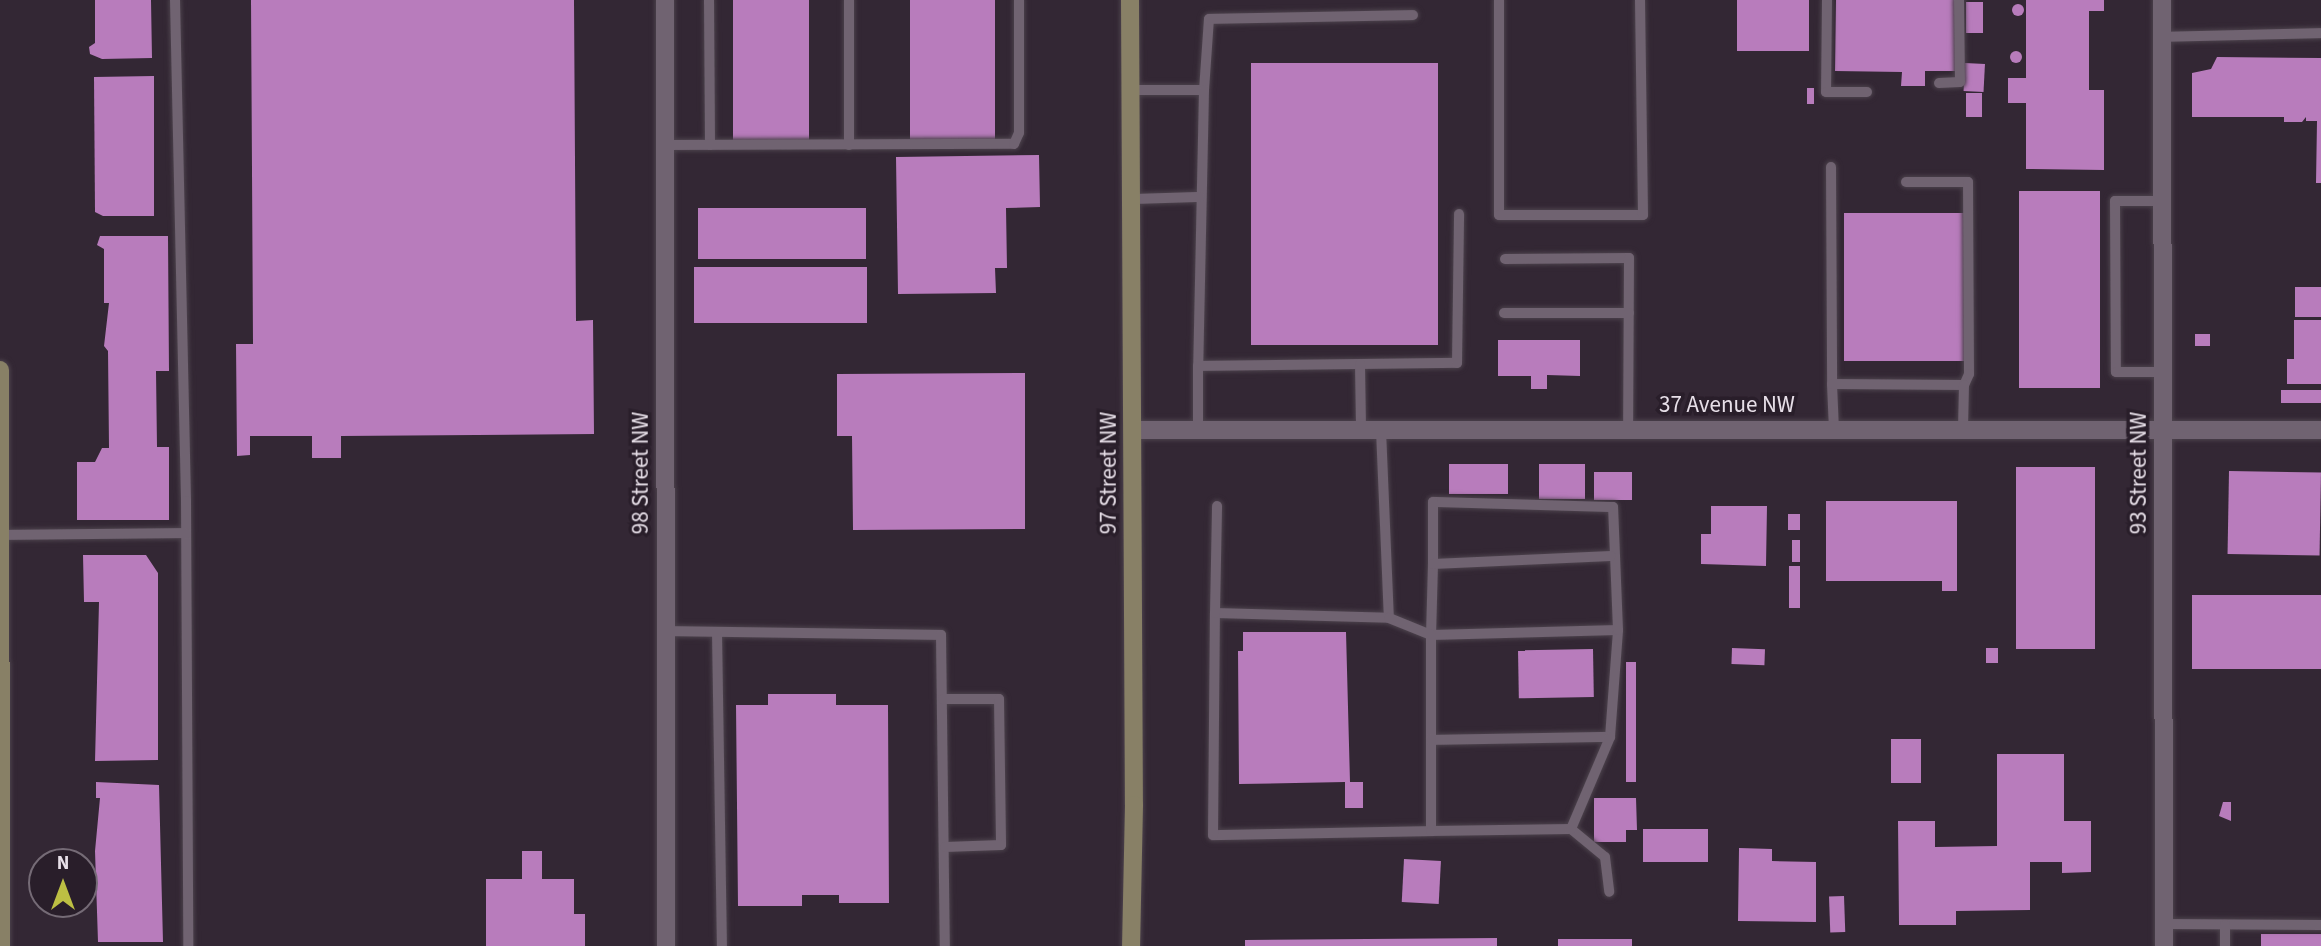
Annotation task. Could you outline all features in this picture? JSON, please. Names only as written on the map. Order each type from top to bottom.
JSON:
[{"type":"street","name":"98 Street NW","points":[[665,0],[666,946]]},
{"type":"street","name":"97 Street NW","points":[[1130,0],[1133,430],[1130,946]]},
{"type":"street","name":"93 Street NW","points":[[2162,0],[2164,946]]},
{"type":"street","points":[[0,370],[1,946]]},
{"type":"street","name":"37 Avenue NW","points":[[1133,430],[2321,430]]},
{"type":"lane","points":[[175,0],[186,533],[187,946]]},
{"type":"lane","points":[[709,0],[710,145]]},
{"type":"lane","points":[[849,0],[849,145]]},
{"type":"lane","points":[[665,145],[1014,144],[1019,133],[1020,0]]},
{"type":"lane","points":[[1499,0],[1499,215],[1643,215],[1640,0]]},
{"type":"lane","points":[[1827,0],[1826,92],[1867,92]]},
{"type":"lane","points":[[1939,83],[1960,82],[1959,0]]},
{"type":"lane","points":[[1198,430],[1200,197],[1209,19],[1413,15]]},
{"type":"lane","points":[[2162,37],[2321,33]]},
{"type":"lane","points":[[1131,90],[1204,89]]},
{"type":"lane","points":[[1831,167],[1834,430]]},
{"type":"lane","points":[[1906,182],[1968,182],[1969,374],[1964,385],[1963,430]]},
{"type":"lane","points":[[1132,199],[1200,197]]},
{"type":"lane","points":[[2162,201],[2115,201],[2116,372],[2164,372]]},
{"type":"lane","points":[[1198,366],[1457,363],[1459,214]]},
{"type":"lane","points":[[1505,259],[1629,258],[1628,430]]},
{"type":"lane","points":[[1504,313],[1629,313]]},
{"type":"lane","points":[[1360,365],[1361,430]]},
{"type":"lane","points":[[1832,384],[1964,385]]},
{"type":"lane","points":[[1381,430],[1389,618]]},
{"type":"lane","points":[[1431,831],[1433,502],[1613,507],[1611,556],[1618,630],[1610,737],[1571,829]]},
{"type":"lane","points":[[1217,506],[1213,835],[1571,829],[1605,858],[1609,892]]},
{"type":"lane","points":[[0,535],[186,533]]},
{"type":"lane","points":[[1433,564],[1611,556]]},
{"type":"lane","points":[[1215,613],[1389,618],[1431,635],[1618,630]]},
{"type":"lane","points":[[666,631],[941,635],[945,946]]},
{"type":"lane","points":[[717,632],[722,946]]},
{"type":"lane","points":[[943,699],[999,699],[1001,845],[945,847]]},
{"type":"lane","points":[[1431,740],[1610,737]]},
{"type":"lane","points":[[2164,924],[2321,925]]},
{"type":"lane","points":[[2225,925],[2225,946]]},
{"type":"building","points":[[95,0],[151,0],[152,58],[102,59],[90,54],[89,47],[95,43]]},
{"type":"building","points":[[251,0],[574,0],[576,321],[593,320],[594,434],[341,436],[341,458],[312,458],[312,436],[250,436],[250,455],[237,456],[236,344],[253,344]]},
{"type":"building","points":[[733,0],[809,0],[809,141],[733,141]]},
{"type":"building","points":[[910,0],[995,0],[995,141],[910,141]]},
{"type":"building","points":[[1737,0],[1809,0],[1809,51],[1737,51]]},
{"type":"building","points":[[1836,0],[1955,0],[1955,71],[1925,71],[1925,86],[1901,86],[1902,72],[1835,71]]},
{"type":"building","points":[[2026,0],[2104,0],[2104,11],[2089,11],[2089,90],[2104,90],[2104,170],[2026,169],[2026,103],[2008,103],[2008,78],[2026,78]]},
{"type":"building","points":[[1966,2],[1983,2],[1983,33],[1966,33]]},
{"type":"building","points":[[2018,4],[2024,10],[2018,16],[2012,10]]},
{"type":"building","points":[[2016,51],[2022,57],[2016,63],[2010,57]]},
{"type":"building","points":[[2217,57],[2321,58],[2321,183],[2316,183],[2317,121],[2306,121],[2306,117],[2302,122],[2284,122],[2284,117],[2192,117],[2192,73],[2211,69]]},
{"type":"building","points":[[1251,63],[1438,63],[1438,345],[1251,345]]},
{"type":"building","points":[[1965,63],[1985,64],[1984,92],[1964,91]]},
{"type":"building","points":[[154,76],[154,216],[103,216],[95,212],[94,77]]},
{"type":"building","points":[[1807,88],[1814,88],[1814,104],[1807,104]]},
{"type":"building","points":[[1966,93],[1982,93],[1982,117],[1966,117]]},
{"type":"building","points":[[1039,155],[1040,207],[1006,208],[1007,268],[995,268],[996,293],[898,294],[896,157]]},
{"type":"building","points":[[2019,191],[2100,191],[2100,388],[2019,388]]},
{"type":"building","points":[[698,208],[866,208],[866,259],[698,259]]},
{"type":"building","points":[[1844,213],[1964,213],[1964,361],[1844,361]]},
{"type":"building","points":[[100,236],[168,236],[169,371],[156,371],[157,447],[169,447],[169,520],[77,520],[77,462],[95,462],[102,448],[109,448],[108,351],[104,346],[109,303],[104,303],[104,249],[97,245]]},
{"type":"building","points":[[694,267],[867,267],[867,323],[694,323]]},
{"type":"building","points":[[2295,287],[2321,287],[2321,317],[2295,317]]},
{"type":"building","points":[[2294,320],[2321,320],[2321,384],[2287,384],[2287,359],[2294,359]]},
{"type":"building","points":[[2195,334],[2210,334],[2210,346],[2195,346]]},
{"type":"building","points":[[1498,340],[1580,340],[1580,376],[1547,375],[1547,389],[1531,389],[1531,376],[1498,376]]},
{"type":"building","points":[[1025,373],[1025,529],[853,530],[852,436],[837,436],[837,374]]},
{"type":"building","points":[[2281,390],[2321,390],[2321,403],[2281,403]]},
{"type":"building","points":[[1449,464],[1508,464],[1508,494],[1449,494]]},
{"type":"building","points":[[1539,464],[1585,464],[1585,499],[1539,499]]},
{"type":"building","points":[[2016,467],[2095,467],[2095,649],[2016,649]]},
{"type":"building","points":[[2229,471],[2321,473],[2320,556],[2228,554]]},
{"type":"building","points":[[1594,472],[1632,472],[1632,500],[1594,500]]},
{"type":"building","points":[[1826,501],[1957,501],[1957,591],[1942,591],[1942,581],[1826,581]]},
{"type":"building","points":[[1711,506],[1767,506],[1766,566],[1701,564],[1701,534],[1711,534]]},
{"type":"building","points":[[1788,514],[1800,514],[1800,530],[1788,530]]},
{"type":"building","points":[[1792,540],[1800,540],[1800,562],[1792,562]]},
{"type":"building","points":[[83,555],[146,555],[158,573],[158,760],[95,761],[99,602],[84,602]]},
{"type":"building","points":[[1789,566],[1800,566],[1800,608],[1789,608]]},
{"type":"building","points":[[2192,595],[2321,595],[2321,669],[2192,669]]},
{"type":"building","points":[[1243,632],[1346,632],[1350,782],[1363,782],[1363,808],[1345,808],[1345,782],[1239,784],[1238,651],[1243,651]]},
{"type":"building","points":[[1732,648],[1765,649],[1764,665],[1731,664]]},
{"type":"building","points":[[1986,648],[1998,648],[1998,663],[1986,663]]},
{"type":"building","points":[[1593,649],[1594,697],[1519,698],[1518,650]]},
{"type":"building","points":[[1626,662],[1636,662],[1636,782],[1626,782]]},
{"type":"building","points":[[768,694],[836,694],[836,705],[888,705],[889,903],[839,903],[839,895],[802,895],[802,906],[738,906],[736,705],[768,705]]},
{"type":"building","points":[[1891,739],[1921,739],[1921,783],[1891,783]]},
{"type":"building","points":[[1997,754],[2064,754],[2064,821],[2091,821],[2091,872],[2062,873],[2062,862],[2030,862],[2030,910],[1956,911],[1956,925],[1899,925],[1898,821],[1935,821],[1935,847],[1997,846]]},
{"type":"building","points":[[96,782],[159,785],[163,942],[98,942],[98,848],[95,848],[100,798],[96,798]]},
{"type":"building","points":[[1594,798],[1636,798],[1637,830],[1626,830],[1626,842],[1594,842]]},
{"type":"building","points":[[2223,802],[2231,802],[2231,821],[2219,816]]},
{"type":"building","points":[[1643,829],[1708,829],[1708,862],[1643,862]]},
{"type":"building","points":[[1739,848],[1772,849],[1772,861],[1816,862],[1816,922],[1738,921]]},
{"type":"building","points":[[522,851],[542,851],[542,879],[574,879],[574,914],[585,914],[585,946],[486,946],[486,879],[522,879]]},
{"type":"building","points":[[1404,859],[1441,861],[1439,904],[1402,902]]},
{"type":"building","points":[[1844,896],[1845,932],[1830,933],[1829,897]]},
{"type":"building","points":[[2261,934],[2321,934],[2321,946],[2261,946]]},
{"type":"building","points":[[1497,938],[1497,946],[1245,946],[1245,940]]},
{"type":"building","points":[[1558,939],[1632,939],[1632,946],[1558,946]]}]
